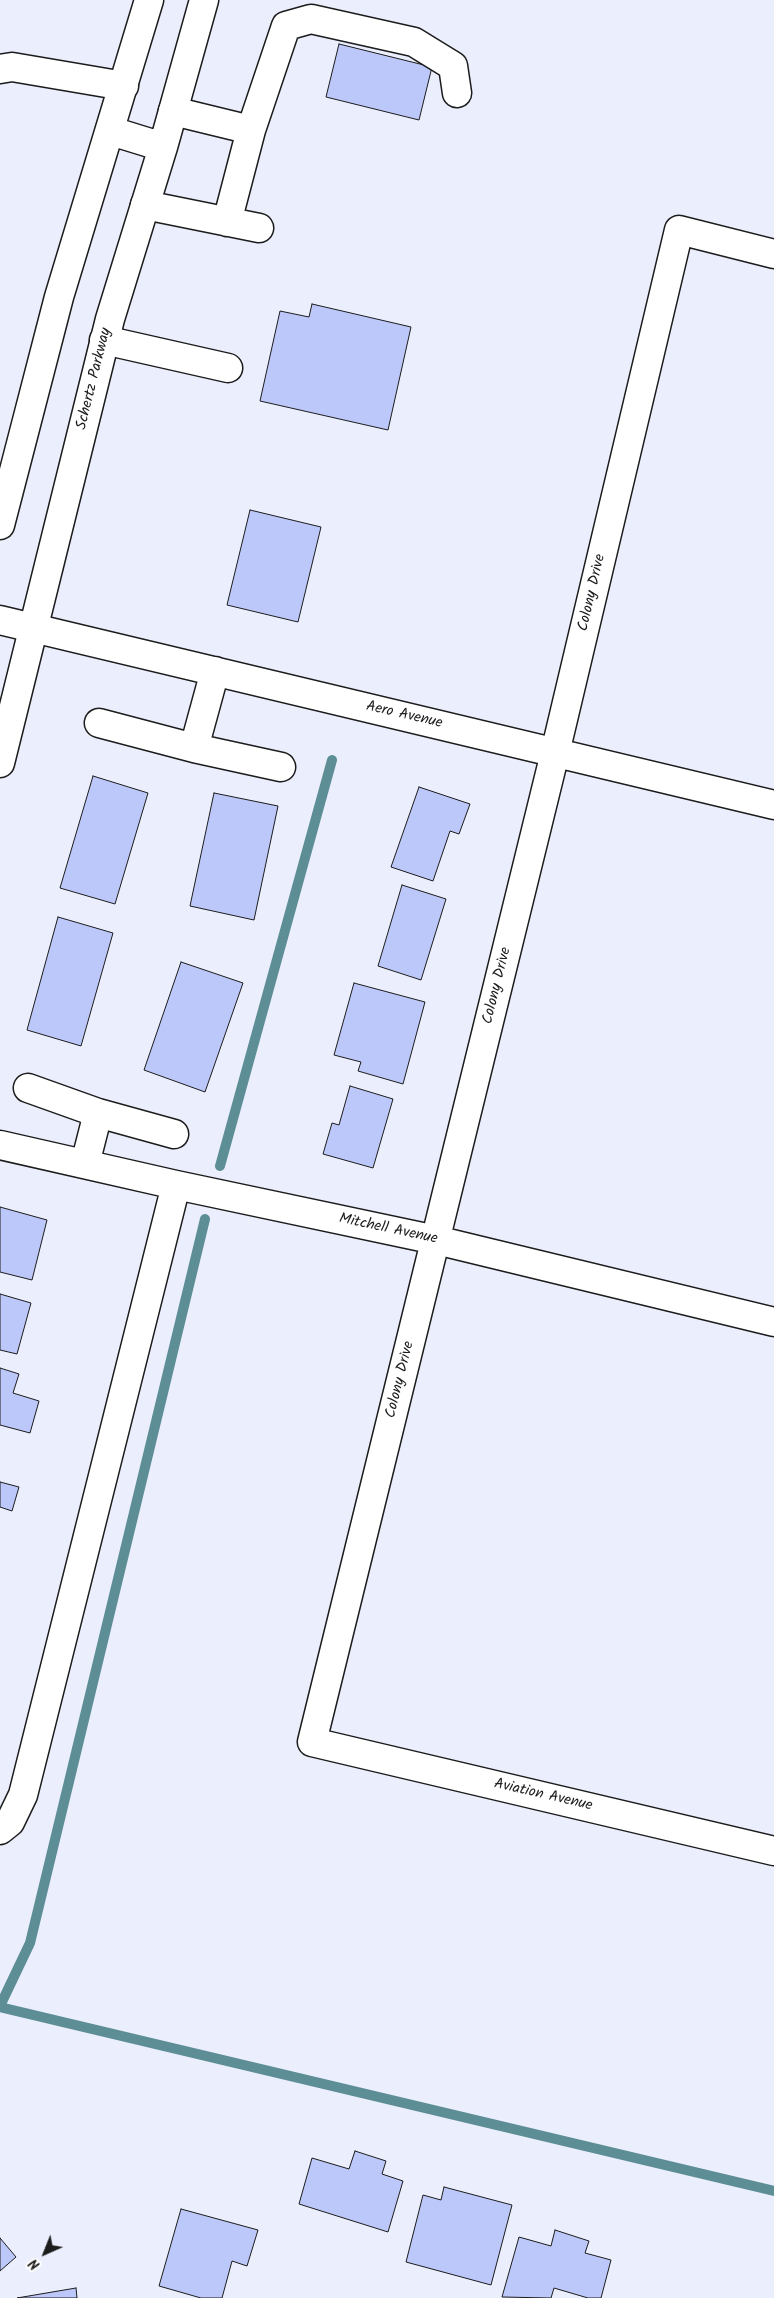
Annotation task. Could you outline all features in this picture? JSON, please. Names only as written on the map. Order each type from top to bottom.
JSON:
[{"type":"street","points":[[0,524],[60,297],[149,0]]},
{"type":"street","name":"Schertz Parkway","points":[[0,763],[104,340],[163,147],[204,0]]},
{"type":"street","points":[[227,222],[251,130],[286,26],[312,19],[414,42],[453,66],[457,93]]},
{"type":"street","points":[[0,69],[12,67],[124,86]]},
{"type":"street","points":[[173,111],[251,130]]},
{"type":"street","points":[[111,131],[163,147]]},
{"type":"street","points":[[145,205],[259,228]]},
{"type":"street","name":"Colony Drive","points":[[312,1742],[436,1240],[679,230],[774,254]]},
{"type":"street","points":[[104,340],[228,368]]},
{"type":"street","name":"Aero Avenue","points":[[0,620],[774,805]]},
{"type":"street","points":[[194,748],[215,671]]},
{"type":"street","points":[[100,723],[194,748],[281,767]]},
{"type":"street","points":[[28,1088],[98,1113],[174,1134]]},
{"type":"street","points":[[85,1164],[98,1113]]},
{"type":"street","name":"Mitchell Avenue","points":[[0,1144],[176,1185],[436,1240],[774,1322]]},
{"type":"street","points":[[0,1830],[10,1822],[23,1796],[176,1185]]},
{"type":"street","name":"Aviation Avenue","points":[[312,1742],[774,1851]]},
{"type":"building","points":[[339,44],[432,67],[419,120],[326,97]]},
{"type":"building","points":[[312,304],[411,327],[388,430],[260,401],[280,311],[309,317]]},
{"type":"building","points":[[250,510],[321,527],[298,622],[227,605]]},
{"type":"building","points":[[93,776],[148,793],[115,904],[60,888]]},
{"type":"building","points":[[419,787],[470,804],[459,834],[450,831],[433,881],[391,867]]},
{"type":"building","points":[[214,793],[278,806],[254,920],[190,906]]},
{"type":"building","points":[[402,885],[446,899],[421,980],[378,966]]},
{"type":"building","points":[[58,917],[113,933],[81,1046],[27,1030]]},
{"type":"building","points":[[181,962],[243,983],[205,1092],[144,1070]]},
{"type":"building","points":[[354,983],[425,1002],[403,1084],[358,1071],[361,1062],[334,1055]]},
{"type":"building","points":[[350,1086],[393,1099],[373,1168],[323,1154],[332,1123],[339,1125]]},
{"type":"building","points":[[0,1207],[47,1220],[32,1280],[0,1272]]},
{"type":"building","points":[[0,1294],[31,1303],[17,1354],[0,1350]]},
{"type":"building","points":[[0,1368],[19,1374],[13,1393],[39,1401],[30,1433],[0,1425]]},
{"type":"building","points":[[0,1482],[19,1487],[12,1511],[0,1507]]},
{"type":"building","points":[[355,2151],[386,2161],[382,2174],[403,2181],[388,2232],[299,2204],[312,2158],[349,2169]]},
{"type":"building","points":[[444,2187],[512,2205],[491,2285],[406,2262],[423,2195],[441,2200]]},
{"type":"building","points":[[181,2209],[258,2230],[247,2266],[232,2261],[222,2298],[201,2298],[159,2286]]},
{"type":"building","points":[[555,2230],[589,2241],[585,2253],[611,2260],[601,2298],[588,2298],[554,2288],[551,2298],[502,2297],[519,2237],[551,2246]]},
{"type":"building","points":[[0,2238],[16,2257],[0,2271]]},
{"type":"building","points":[[76,2288],[77,2298],[17,2298]]},
{"type":"waterway","points":[[220,1166],[332,760]]},
{"type":"waterway","points":[[0,2006],[30,1943],[205,1219]]},
{"type":"waterway","points":[[0,2007],[774,2191]]}]
